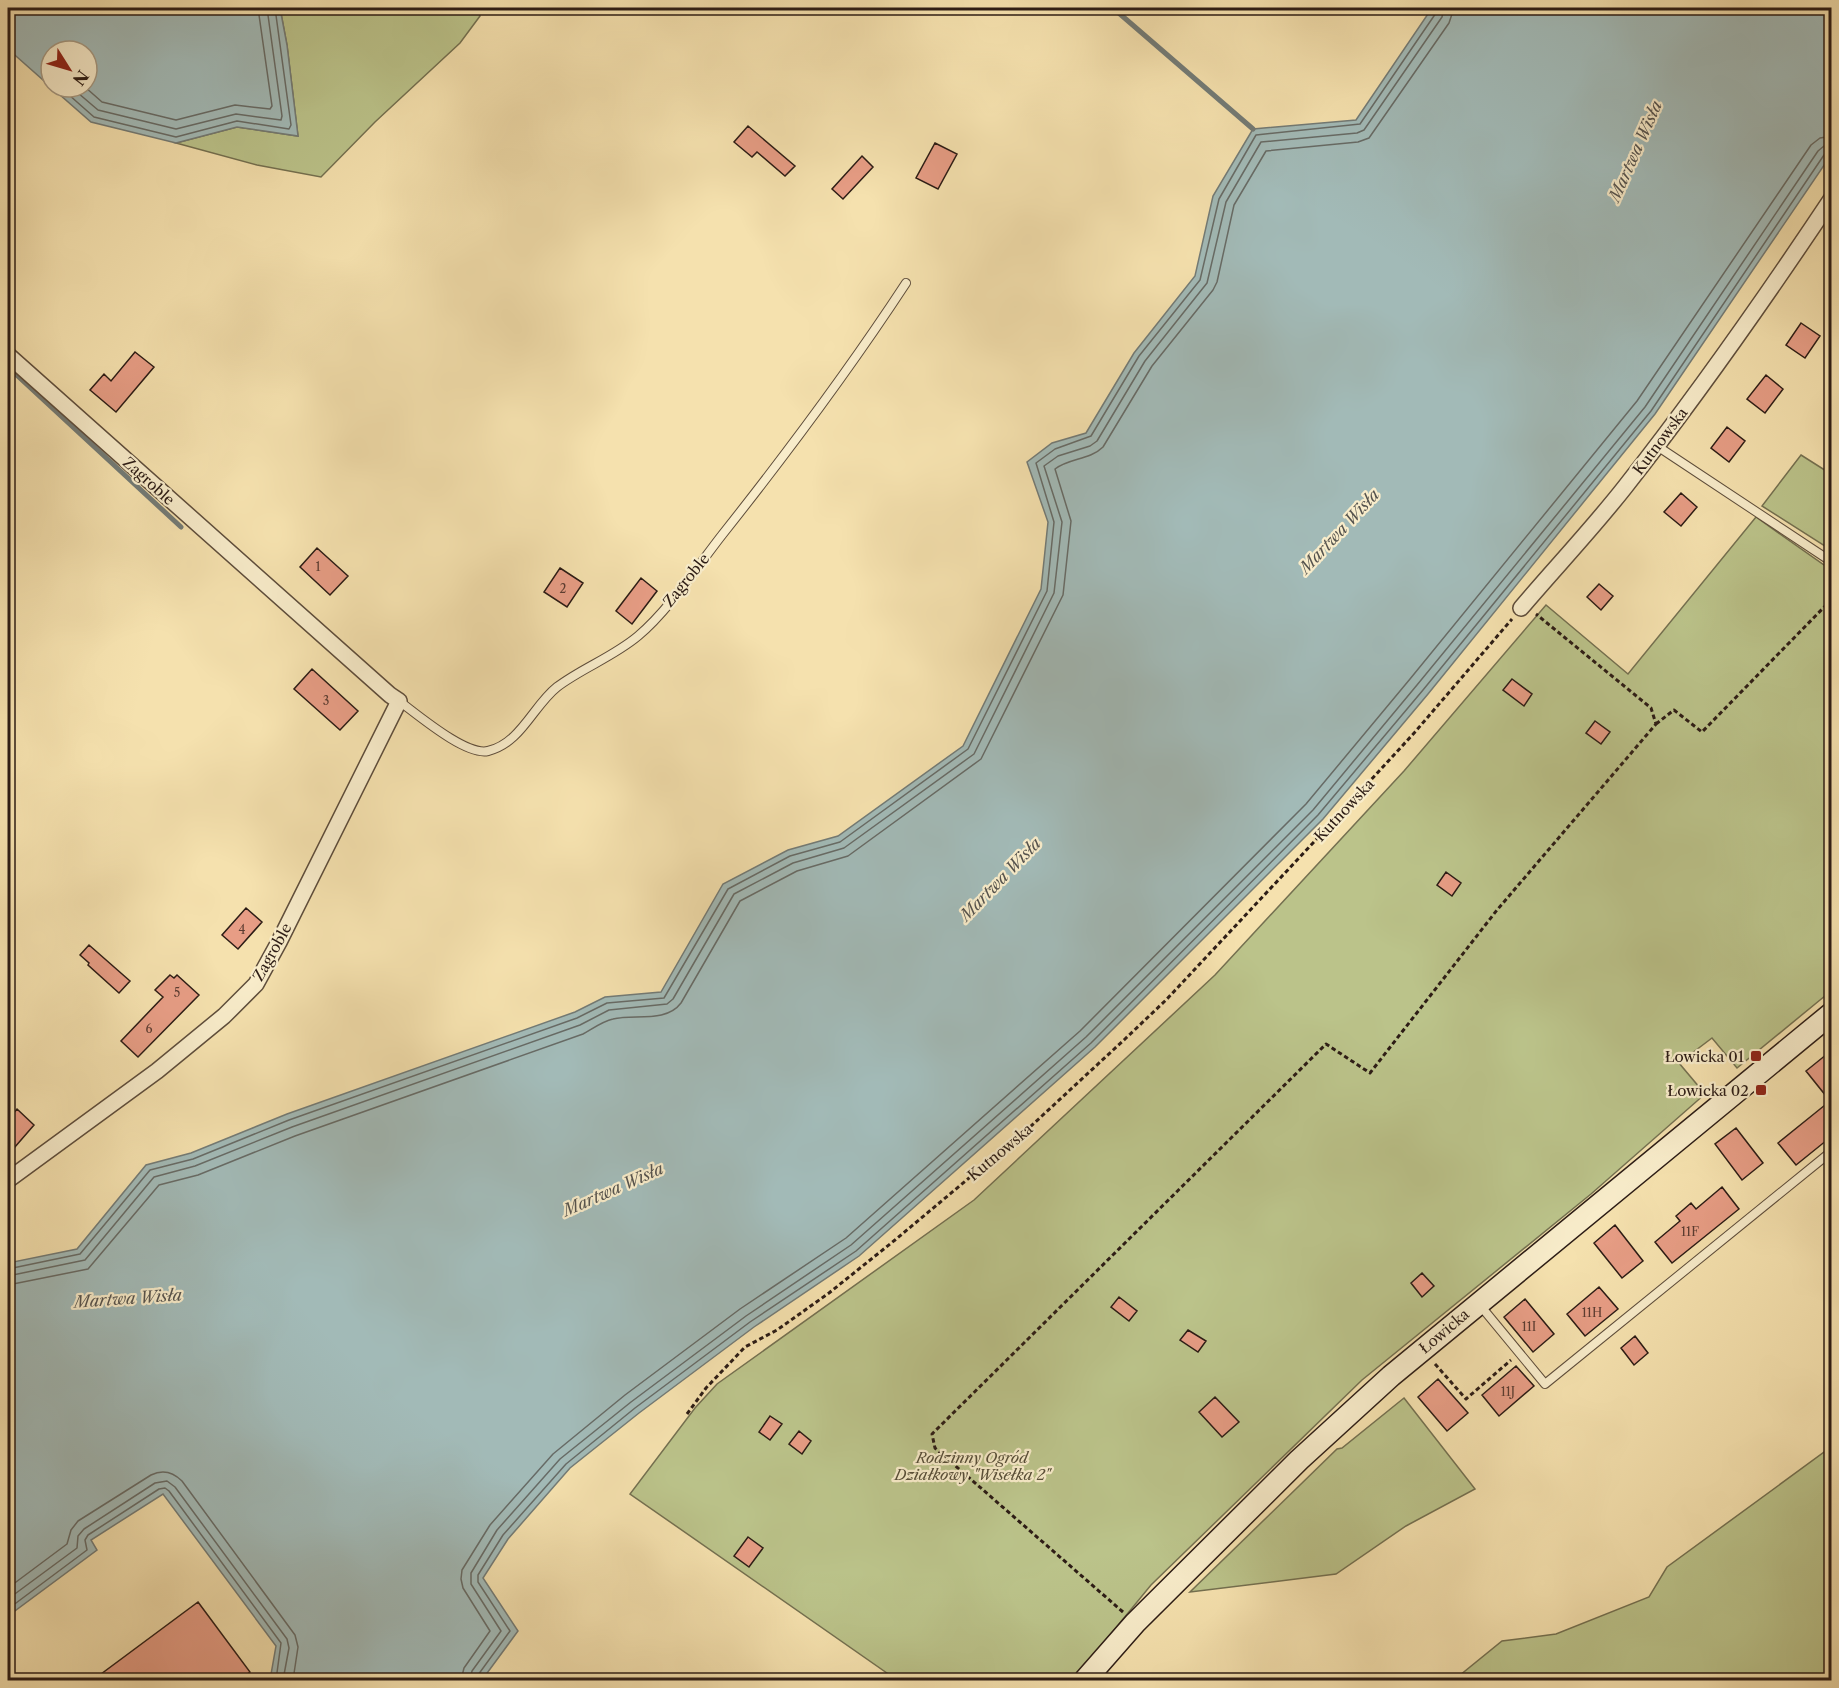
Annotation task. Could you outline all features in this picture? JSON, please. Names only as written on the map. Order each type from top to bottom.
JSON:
[{"type":"street","name":"Kutnowska","points":[[1521,608],[1657,446],[1755,312],[1832,198]]},
{"type":"street","name":"Zagroble","points":[[8,355],[399,701],[256,984],[224,1016],[157,1071],[8,1180]]},
{"type":"street","name":"Łowicka","points":[[1085,1680],[1135,1623],[1299,1460],[1391,1376],[1832,1013]]},
{"type":"lane","name":"Zagroble","points":[[399,701],[461,745],[475,751],[487,751],[501,746],[513,736],[526,724],[544,699],[558,687],[619,650],[639,635],[676,593],[796,441],[869,340],[906,283]]},
{"type":"lane","points":[[1657,446],[1832,562]]},
{"type":"lane","points":[[1478,1303],[1545,1384],[1832,1151]]},
{"type":"path","points":[[1135,1623],[935,1448],[932,1434],[1326,1044],[1370,1073],[1497,910],[1656,724],[1674,710],[1702,732],[1832,599]]},
{"type":"path","name":"Kutnowska","points":[[687,1414],[706,1388],[745,1347],[767,1336],[829,1293],[1030,1127],[1158,1007],[1415,732],[1521,608]]},
{"type":"path","points":[[1539,616],[1651,708],[1656,724]]},
{"type":"path","points":[[1429,1357],[1466,1399],[1520,1352]]},
{"type":"green space","points":[[280,8],[478,8],[480,16],[460,43],[375,122],[321,177],[257,165],[176,143],[237,127],[298,136]]},
{"type":"green space","points":[[1801,455],[1831,474],[1831,550],[1762,506]]},
{"type":"green space","name":"Rodzinny Ogród Działkowy \"Wisełka 2\"","points":[[1756,517],[1831,570],[1831,991],[1737,1068],[1712,1038],[1679,1063],[1705,1094],[1591,1194],[1362,1380],[1151,1585],[1073,1680],[897,1680],[630,1494],[695,1408],[717,1384],[974,1200],[1215,975],[1404,771],[1546,605],[1628,674]]},
{"type":"green space","points":[[1404,1398],[1475,1489],[1406,1526],[1336,1574],[1190,1592],[1337,1449],[1342,1448]]},
{"type":"green space","points":[[1831,1447],[1831,1680],[1454,1680],[1502,1641],[1556,1634],[1649,1597],[1667,1567]]},
{"type":"water","points":[[8,8],[280,8],[298,136],[237,127],[176,143],[91,122],[65,99],[99,99],[99,39],[39,39],[39,76],[8,49]]},
{"type":"water","name":"Martwa Wisła","points":[[1432,8],[1831,8],[1831,155],[1655,414],[1428,694],[1323,819],[1095,1047],[859,1256],[754,1327],[570,1468],[508,1539],[483,1578],[518,1631],[482,1680],[270,1680],[276,1646],[163,1494],[91,1540],[97,1550],[8,1616],[8,1263],[77,1249],[146,1165],[191,1153],[287,1114],[575,1012],[605,997],[661,992],[723,884],[788,850],[838,836],[963,746],[1041,589],[1048,522],[1027,462],[1052,443],[1086,433],[1134,353],[1195,276],[1213,196],[1253,129],[1356,120]]},
{"type":"building","points":[[748,126],[795,166],[785,176],[757,152],[752,157],[734,142]]},
{"type":"building","points":[[935,143],[957,154],[938,189],[916,178]]},
{"type":"building","points":[[862,156],[873,167],[843,199],[832,189]]},
{"type":"building","points":[[1801,323],[1820,336],[1805,358],[1786,345]]},
{"type":"building","points":[[135,352],[154,367],[116,412],[90,390],[104,374],[111,381]]},
{"type":"building","points":[[1766,375],[1783,389],[1765,413],[1747,399]]},
{"type":"building","points":[[1727,427],[1745,441],[1729,462],[1711,448]]},
{"type":"building","points":[[1681,493],[1697,507],[1681,526],[1664,512]]},
{"type":"building","points":[[317,548],[348,576],[330,595],[300,567]]},
{"type":"building","points":[[560,568],[583,583],[567,607],[544,592]]},
{"type":"building","points":[[641,578],[657,591],[632,624],[616,611]]},
{"type":"building","points":[[1599,584],[1613,596],[1601,610],[1587,597]]},
{"type":"building","points":[[312,669],[358,711],[340,730],[294,689]]},
{"type":"building","points":[[1512,679],[1532,694],[1524,706],[1503,690]]},
{"type":"building","points":[[1595,721],[1610,732],[1601,744],[1586,733]]},
{"type":"building","points":[[1446,872],[1461,883],[1452,896],[1437,885]]},
{"type":"building","points":[[246,908],[262,922],[238,949],[222,935]]},
{"type":"building","points":[[89,945],[130,981],[119,993],[80,955]]},
{"type":"building","points":[[170,975],[174,978],[177,975],[199,995],[138,1057],[121,1041],[163,997],[155,990]]},
{"type":"building","points":[[1832,1050],[1832,1136],[1796,1165],[1778,1143],[1830,1101],[1806,1071]]},
{"type":"building","points":[[17,1109],[34,1125],[8,1155],[8,1120]]},
{"type":"building","points":[[1736,1128],[1763,1163],[1742,1180],[1715,1144]]},
{"type":"building","points":[[1722,1187],[1739,1209],[1672,1263],[1655,1242],[1680,1221],[1676,1216],[1691,1203],[1696,1209]]},
{"type":"building","points":[[1615,1225],[1643,1261],[1622,1278],[1594,1243]]},
{"type":"building","points":[[1422,1273],[1434,1286],[1422,1297],[1411,1283]]},
{"type":"building","points":[[1599,1287],[1618,1309],[1585,1336],[1567,1314]]},
{"type":"building","points":[[1119,1297],[1137,1311],[1129,1321],[1111,1307]]},
{"type":"building","points":[[1525,1299],[1554,1334],[1533,1352],[1504,1317]]},
{"type":"building","points":[[1188,1330],[1206,1341],[1198,1352],[1180,1340]]},
{"type":"building","points":[[1635,1336],[1648,1353],[1634,1365],[1621,1348]]},
{"type":"building","points":[[1516,1366],[1534,1386],[1499,1416],[1482,1395]]},
{"type":"building","points":[[1438,1379],[1468,1413],[1447,1431],[1418,1397]]},
{"type":"building","points":[[1215,1397],[1239,1422],[1222,1437],[1199,1412]]},
{"type":"building","points":[[770,1416],[782,1424],[770,1440],[759,1432]]},
{"type":"building","points":[[799,1431],[811,1441],[802,1454],[789,1444]]},
{"type":"building","points":[[748,1537],[763,1548],[749,1567],[734,1556]]},
{"type":"building","points":[[198,1602],[250,1672],[239,1680],[93,1680]]},
{"type":"waterway","points":[[1113,8],[1253,129]]},
{"type":"waterway","points":[[8,367],[181,527]]},
{"type":"place","name":"Łowicka 01","points":[[1756,1056]]},
{"type":"place","name":"Łowicka 02","points":[[1761,1090]]}]
